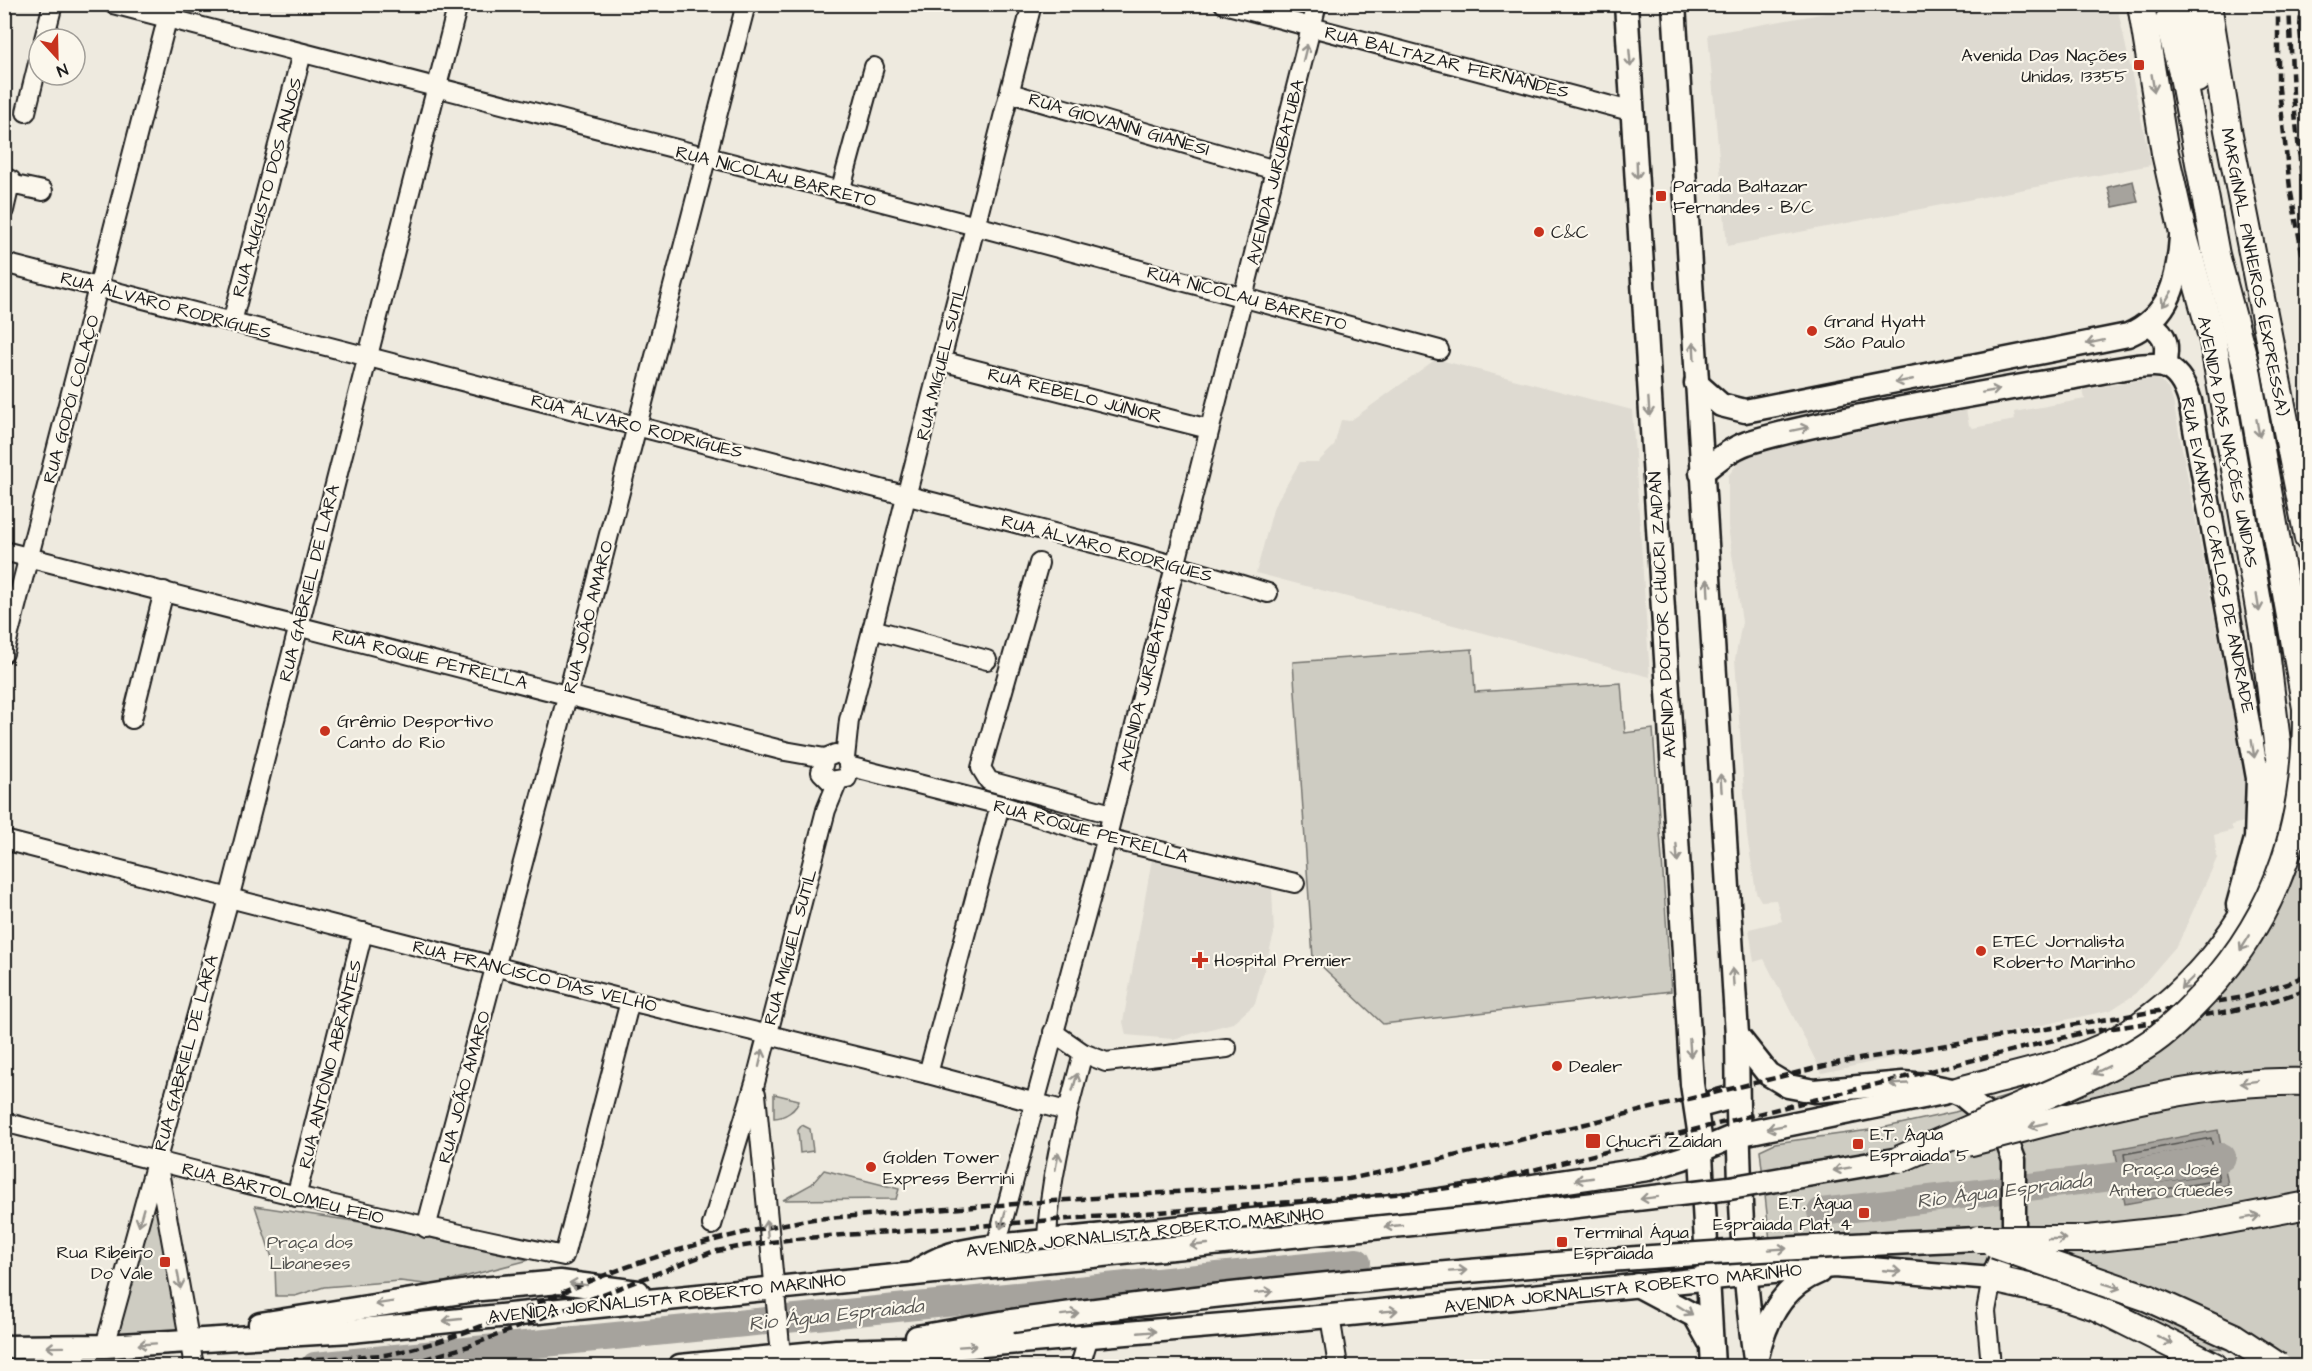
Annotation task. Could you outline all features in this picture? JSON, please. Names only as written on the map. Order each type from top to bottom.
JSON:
[{"type":"highway","name":"AVENIDA DAS NAÇÕES UNIDAS","points":[[2141,4],[2165,153],[2182,229],[2213,341],[2272,685],[2278,750],[2307,843]]},
{"type":"highway","points":[[1900,1159],[2104,1070],[2146,1046],[2188,1012],[2234,961],[2257,924],[2276,884],[2301,796],[2307,759],[2306,708],[2245,363],[2239,307],[2202,116],[2194,65],[2190,4]]},
{"type":"highway","name":"MARGINAL PINHEIROS (EXPRESSA)","points":[[2208,4],[2234,163],[2307,538]]},
{"type":"highway","points":[[2168,13],[2183,76],[2216,255],[2245,363]]},
{"type":"highway","points":[[2168,13],[2174,80],[2210,299],[2213,341]]},
{"type":"highway","points":[[1957,1090],[2060,1062],[2113,1041],[2147,1018],[2204,966],[2226,940],[2260,882],[2270,850],[2278,750]]},
{"type":"highway","points":[[1900,1159],[2177,1091],[2259,1081],[2307,1082]]},
{"type":"highway","points":[[1978,1239],[2088,1239],[2181,1229],[2307,1205]]},
{"type":"highway","points":[[1978,1239],[2148,1298],[2234,1337],[2278,1366]]},
{"type":"highway","points":[[1992,1279],[2050,1292],[2096,1307],[2214,1366]]},
{"type":"main road","name":"AVENIDA DOUTOR CHUCRI ZAIDAN","points":[[1626,4],[1663,648],[1692,1084],[1701,1151],[1712,1360]]},
{"type":"main road","points":[[1674,4],[1737,1035],[1737,1135],[1748,1311],[1756,1366]]},
{"type":"main road","points":[[1696,383],[1711,399],[1728,409],[1739,411],[2015,359],[2128,335],[2150,324],[2172,291],[2178,272],[2182,229]]},
{"type":"main road","points":[[1701,473],[1724,455],[1744,444],[1792,430],[1954,398],[2127,369],[2164,366],[2166,341],[2158,329],[2150,324]]},
{"type":"main road","name":"RUA EVANDRO CARLOS DE ANDRADE","points":[[2164,366],[2181,380],[2190,401],[2258,778],[2256,839],[2250,869],[2226,940]]},
{"type":"main road","points":[[1739,411],[1733,424],[1744,444]]},
{"type":"main road","points":[[1737,1035],[1768,1074],[1788,1086],[1814,1091],[1903,1083],[1957,1090],[1995,1122],[2006,1139],[2014,1160],[2014,1228],[1992,1279]]},
{"type":"main road","points":[[1648,1169],[1663,1161],[1681,1146],[1689,1121],[1692,1084]]},
{"type":"main road","name":"AVENIDA JORNALISTA ROBERTO MARINHO","points":[[4,1347],[105,1346],[192,1356],[351,1331],[678,1297],[773,1296],[913,1274],[995,1256],[1047,1240],[1412,1204],[1648,1169],[1701,1151],[1737,1135],[1957,1090]]},
{"type":"main road","points":[[1696,1107],[1737,1096]]},
{"type":"main road","points":[[995,1256],[1492,1216],[1730,1188],[1900,1159]]},
{"type":"main road","points":[[836,1351],[1012,1321],[1417,1274],[1826,1246],[1978,1239]]},
{"type":"main road","points":[[1756,1366],[1762,1338],[1774,1309],[1798,1282],[1834,1266]]},
{"type":"main road","name":"AVENIDA JORNALISTA ROBERTO MARINHO","points":[[680,1366],[781,1354],[948,1348],[1330,1316],[1834,1266],[1992,1279]]},
{"type":"main road","points":[[1638,1285],[1695,1316],[1704,1329],[1712,1360]]},
{"type":"street","points":[[47,27],[53,4]]},
{"type":"street","name":"RUA NICOLAU BARRETO","points":[[113,4],[169,11],[302,53],[706,159],[976,226],[1439,350]]},
{"type":"street","name":"RUA GABRIEL DE LARA","points":[[105,1346],[229,899],[297,625],[458,4]]},
{"type":"street","name":"RUA JOÃO AMARO","points":[[426,1228],[497,965],[746,4]]},
{"type":"street","name":"RUA MIGUEL SUTIL","points":[[712,1225],[755,1083],[834,768],[849,720],[908,496],[1032,4]]},
{"type":"street","name":"RUA BALTAZAR FERNANDES","points":[[1224,4],[1634,112]]},
{"type":"street","name":"AVENIDA JURUBATUBA","points":[[995,1256],[1113,814],[1174,564],[1317,4]]},
{"type":"street","name":"RUA GODÓI COLAÇO","points":[[4,653],[100,288],[169,11]]},
{"type":"street","name":"RUA AUGUSTO DOS ANJOS","points":[[232,322],[302,53]]},
{"type":"street","points":[[840,192],[874,67]]},
{"type":"street","points":[[26,112],[32,87]]},
{"type":"street","name":"RUA GIOVANNI GIANESI","points":[[1010,93],[1275,170]]},
{"type":"street","points":[[4,210],[8,180],[43,191]]},
{"type":"street","name":"RUA ÁLVARO RODRIGUES","points":[[4,263],[367,359],[637,425],[1174,564],[1268,593]]},
{"type":"street","name":"RUA REBELO JÚNIOR","points":[[941,361],[1209,429]]},
{"type":"street","name":"RUA ROQUE PETRELLA","points":[[4,551],[568,693],[785,751],[834,768],[888,778],[1000,805],[1106,838],[1294,883]]},
{"type":"street","points":[[1039,563],[981,768],[989,781],[1113,814]]},
{"type":"street","points":[[132,719],[164,591]]},
{"type":"street","points":[[872,629],[987,660]]},
{"type":"street","points":[[928,1074],[1000,805]]},
{"type":"street","name":"RUA FRANCISCO DIAS VELHO","points":[[4,840],[630,1001],[928,1074],[1066,1112]]},
{"type":"street","name":"RUA ANTÔNIO ABRANTES","points":[[296,1197],[363,932]]},
{"type":"street","name":"RUA BARTOLOMEU FEIO","points":[[4,1122],[296,1197],[426,1228],[564,1256],[630,1001]]},
{"type":"street","points":[[1053,1032],[1083,1053],[1106,1062],[1227,1048]]},
{"type":"street","points":[[1047,1240],[1048,1214],[1066,1112],[1083,1053]]},
{"type":"street","name":"RUA MIGUEL SUTIL","points":[[755,1083],[773,1296],[781,1354]]},
{"type":"street","name":"RUA GABRIEL DE LARA","points":[[157,1161],[192,1356]]},
{"type":"street","points":[[1991,1366],[1986,1311],[1992,1279]]},
{"type":"street","points":[[1330,1316],[1338,1366]]},
{"type":"street","points":[[1080,1366],[1089,1336]]},
{"type":"shaded area","points":[[1872,5],[2117,5],[2151,165],[1727,246],[1708,34]]},
{"type":"shaded area","points":[[1436,359],[1632,410],[1650,677],[1256,573],[1274,506],[1300,462],[1318,462],[1334,446],[1341,420],[1350,421]]},
{"type":"shaded area","points":[[2153,378],[2161,381],[2169,390],[2173,401],[2244,772],[2248,821],[2231,825],[2233,830],[2214,835],[2217,858],[2178,944],[2134,995],[2111,1010],[1822,1073],[1764,959],[1754,962],[1749,929],[1782,921],[1776,900],[1761,901],[1756,892],[1747,836],[1735,659],[1742,622],[1728,527],[1728,476],[1740,460],[1759,451],[1966,410],[1969,425],[1973,428],[2015,420],[2014,412],[2085,399],[2083,390]]},
{"type":"shaded area","name":"Hospital Premier","points":[[1152,859],[1272,888],[1274,934],[1255,1004],[1233,1023],[1173,1039],[1126,1035],[1123,1022]]},
{"type":"green space","points":[[1472,649],[1475,692],[1621,683],[1625,733],[1653,729],[1671,991],[1383,1024],[1313,958],[1293,662]]},
{"type":"green space","name":"Praça José Antero Guedes","points":[[2296,847],[2307,853],[2307,1366],[2261,1366],[2237,1349],[2209,1348],[2107,1301],[1975,1273],[1774,1277],[1760,1150],[1775,1143],[1877,1129],[1955,1112],[2065,1079],[2130,1048]]},
{"type":"green space","points":[[774,1094],[799,1100],[796,1107],[789,1113],[774,1118]]},
{"type":"green space","points":[[802,1125],[810,1129],[813,1151],[800,1153],[798,1130]]},
{"type":"green space","points":[[157,1167],[189,1340],[108,1344]]},
{"type":"green space","points":[[824,1170],[899,1189],[896,1199],[783,1200],[812,1184]]},
{"type":"green space","name":"Praça dos Libaneses","points":[[255,1206],[360,1222],[529,1260],[433,1285],[400,1281],[324,1287],[295,1296],[276,1296],[275,1267]]},
{"type":"water","points":[[2133,181],[2138,202],[2113,207],[2108,187]]},
{"type":"water","points":[[2218,1130],[2228,1185],[2125,1204],[2115,1149]]},
{"type":"waterway","name":"Rio Água Espraiada","points":[[1821,1212],[2120,1176],[2222,1157]]},
{"type":"waterway","name":"Rio Água Espraiada","points":[[315,1366],[1357,1262]]},
{"type":"railway","points":[[2278,4],[2278,80],[2290,188],[2308,284]]},
{"type":"railway","points":[[2289,4],[2293,95],[2308,233]]},
{"type":"railway","points":[[2302,4],[2300,28],[2308,109]]},
{"type":"railway","points":[[195,1366],[385,1355],[412,1349],[464,1333],[644,1261],[700,1244],[784,1224],[813,1219],[1349,1179],[1433,1161],[1841,1062],[2245,997],[2287,984],[2308,974]]},
{"type":"railway","points":[[385,1366],[425,1359],[469,1346],[712,1252],[776,1241],[838,1235],[1421,1192],[1481,1183],[2086,1032],[2231,1011],[2270,1002],[2308,989]]},
{"type":"place","name":"Avenida Das Nações Unidas, 13355","points":[[2139,65]]},
{"type":"place","name":"Parada Baltazar Fernandes - B/C","points":[[1661,196]]},
{"type":"place","name":"C&C","points":[[1539,232]]},
{"type":"place","name":"Grand Hyatt São Paulo","points":[[1812,331]]},
{"type":"place","name":"Grêmio Desportivo Canto do Rio","points":[[325,731]]},
{"type":"place","name":"ETEC Jornalista Roberto Marinho","points":[[1981,951]]},
{"type":"place","name":"Hospital Premier","points":[[1200,960]]},
{"type":"place","name":"Dealer","points":[[1557,1066]]},
{"type":"place","name":"Chucri Zaidan","points":[[1593,1141]]},
{"type":"place","name":"E.T. Água Espraiada 5","points":[[1858,1144]]},
{"type":"place","name":"Golden Tower Express Berrini","points":[[871,1167]]},
{"type":"place","name":"E.T. Água Espraiada Plat. 4","points":[[1864,1213]]},
{"type":"place","name":"Terminal Água Espraiada","points":[[1562,1242]]},
{"type":"place","name":"Rua Ribeiro Do Vale","points":[[165,1262]]}]
